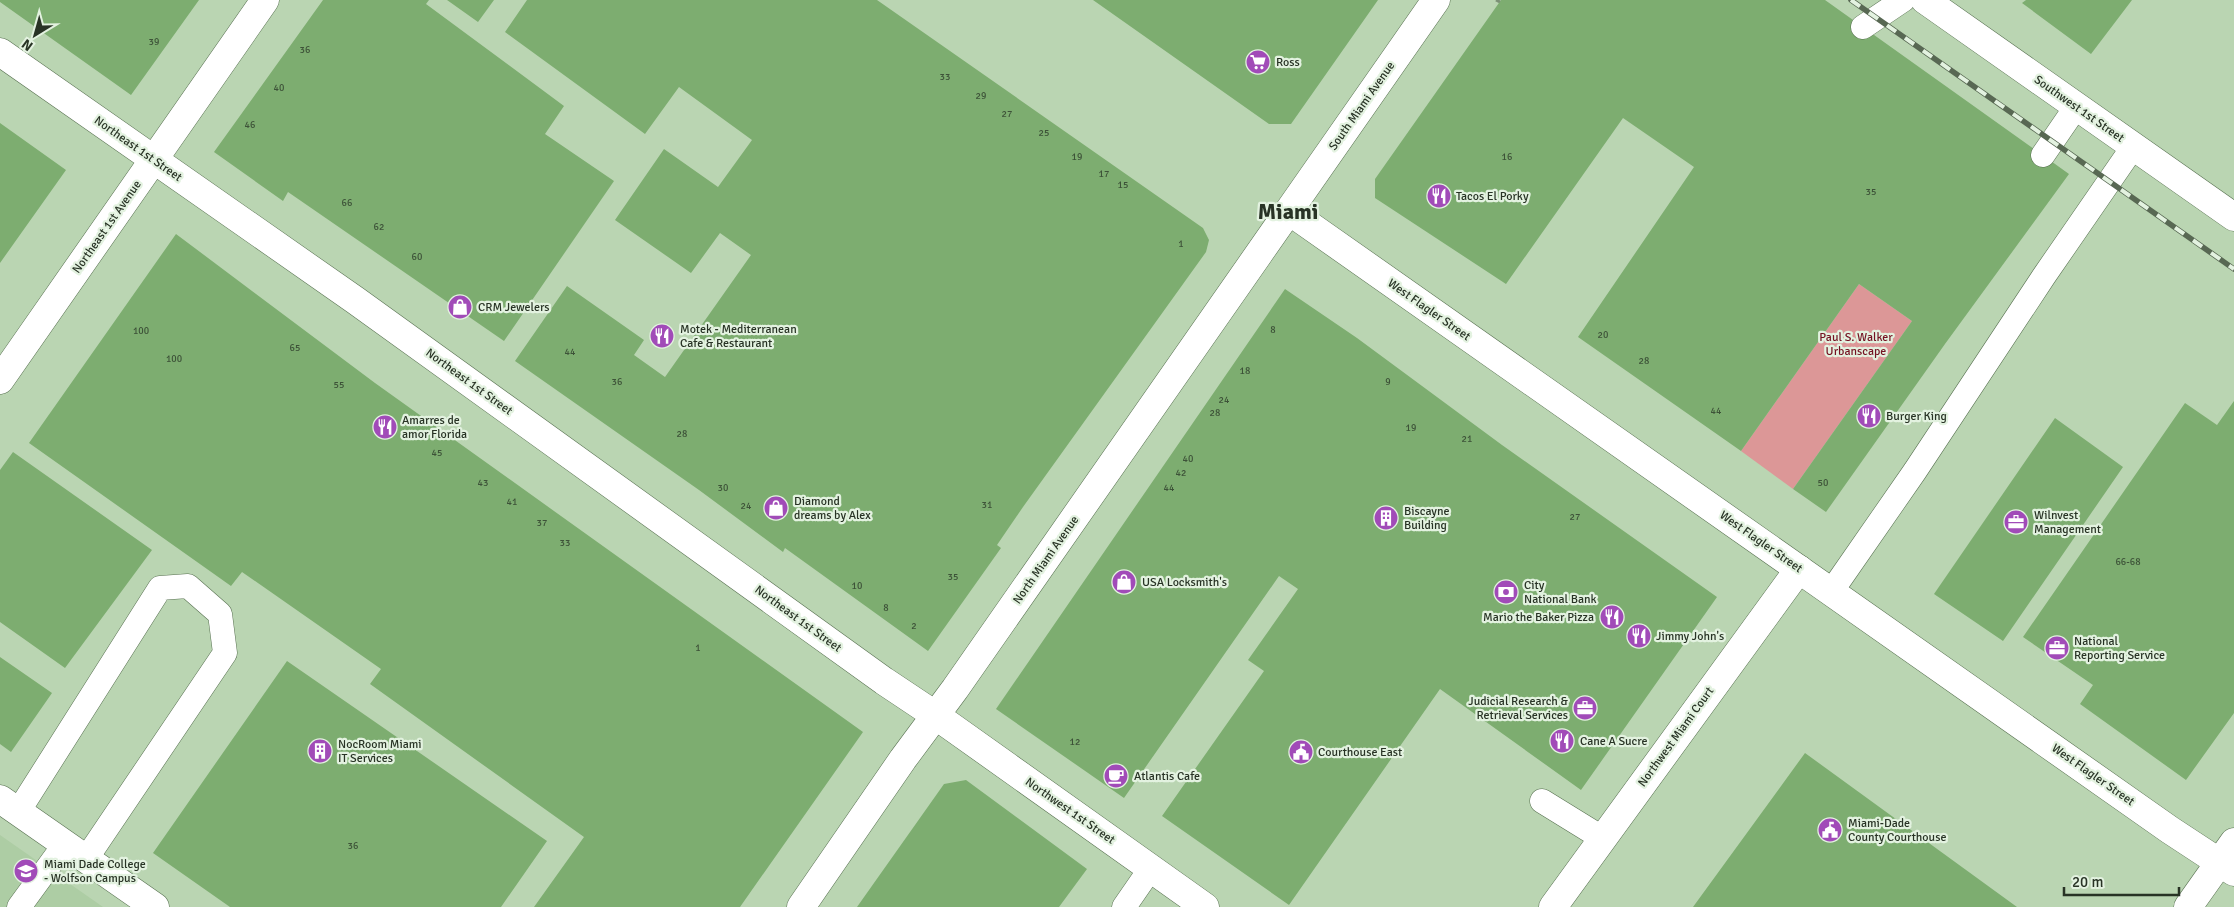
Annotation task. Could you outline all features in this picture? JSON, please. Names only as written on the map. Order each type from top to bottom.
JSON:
[{"type":"main road","name":"Northeast 1st Avenue","points":[[0,380],[265,0]]},
{"type":"main road","name":"South Miami Avenue","points":[[1289,212],[1436,0]]},
{"type":"main road","name":"Southwest 1st Street","points":[[1925,0],[2234,217]]},
{"type":"main road","name":"Northeast 1st Street","points":[[0,52],[355,300],[876,675],[936,715]]},
{"type":"main road","name":"West Flagler Street","points":[[1289,212],[1831,592],[2229,859]]},
{"type":"main road","name":"North Miami Avenue","points":[[801,907],[956,689],[1289,212]]},
{"type":"main road","name":"Northwest Miami Court","points":[[1554,907],[1602,838],[1799,569]]},
{"type":"main road","name":"Northwest 1st Street","points":[[936,715],[1205,907]]},
{"type":"main road","points":[[9,805],[75,851],[142,903]]},
{"type":"main road","points":[[2188,907],[2229,859]]},
{"type":"lane","points":[[1863,27],[1903,0]]},
{"type":"lane","points":[[2043,155],[2076,107]]},
{"type":"lane","points":[[1831,592],[1915,471],[2044,276],[2133,147]]},
{"type":"lane","points":[[9,805],[160,588],[188,586],[220,614],[225,653],[75,851],[19,907]]},
{"type":"lane","points":[[1542,800],[1602,838]]},
{"type":"lane","points":[[1124,907],[1151,868]]},
{"type":"shaded area","name":"Miami Dade College - Wolfson Campus","points":[[0,835],[103,907],[0,907]]},
{"type":"green space","name":"Paul S. Walker Urbanscape","points":[[1859,284],[1912,321],[1793,489],[1741,451]]},
{"type":"building","points":[[0,0],[199,0],[131,95],[0,2]]},
{"type":"building","points":[[323,0],[429,0],[426,4],[564,106],[545,134],[614,181],[504,341],[288,192],[283,201],[214,152]]},
{"type":"building","points":[[447,0],[494,0],[478,22]]},
{"type":"building","points":[[527,0],[877,0],[1203,228],[1209,240],[1206,252],[1023,507],[997,545],[1001,548],[928,651],[785,548],[783,552],[699,490],[515,361],[567,286],[644,340],[634,355],[665,377],[751,255],[720,233],[691,273],[615,220],[664,149],[718,187],[752,140],[679,87],[645,134],[505,32]]},
{"type":"building","name":"Ross","points":[[1093,0],[1378,0],[1291,124],[1269,124]]},
{"type":"building","points":[[1501,0],[1825,0],[2069,174],[1826,512],[1793,489],[1912,321],[1859,284],[1741,451],[1578,337],[1694,167],[1623,118],[1506,284],[1375,198],[1375,179]]},
{"type":"building","points":[[2026,0],[2132,0],[2091,54],[2022,3]]},
{"type":"building","points":[[0,123],[66,170],[0,263]]},
{"type":"building","points":[[176,234],[375,383],[863,732],[740,907],[534,907],[584,837],[370,684],[381,669],[242,572],[231,586],[29,443]]},
{"type":"building","points":[[1285,289],[1357,338],[1502,445],[1717,597],[1581,790],[1440,689],[1289,905],[1162,816],[1264,671],[1248,660],[1298,589],[1279,576],[1124,798],[996,709]]},
{"type":"building","points":[[2234,401],[2234,713],[2186,780],[2080,704],[2093,685],[2023,637],[2185,403],[2217,425]]},
{"type":"building","points":[[2055,418],[2123,467],[2003,641],[1934,594]]},
{"type":"building","points":[[13,452],[152,550],[65,668],[0,622],[0,470]]},
{"type":"building","points":[[0,657],[52,693],[11,752],[0,744]]},
{"type":"building","name":"NocRoom Miami IT Services","points":[[287,661],[547,841],[501,907],[230,907],[153,853]]},
{"type":"building","name":"Miami-Dade County Courthouse","points":[[1805,753],[2017,907],[1693,907]]},
{"type":"building","points":[[966,780],[1087,869],[1059,907],[857,907],[944,784]]},
{"type":"railway","points":[[1851,0],[2234,269]]},
{"type":"place","name":"Ross","points":[[1258,62]]},
{"type":"place","name":"Tacos El Porky","points":[[1439,196]]},
{"type":"place","name":"CRM Jewelers","points":[[460,307]]},
{"type":"place","name":"Motek - Mediterranean Cafe & Restaurant","points":[[662,336]]},
{"type":"place","name":"Burger King","points":[[1869,416]]},
{"type":"place","name":"Amarres de amor Florida","points":[[385,427]]},
{"type":"place","name":"Diamond dreams by Alex","points":[[776,508]]},
{"type":"place","name":"Biscayne Building","points":[[1386,518]]},
{"type":"place","name":"Wilnvest Management","points":[[2016,522]]},
{"type":"place","name":"USA Locksmith's","points":[[1124,582]]},
{"type":"place","name":"City National Bank","points":[[1506,592]]},
{"type":"place","name":"Mario the Baker Pizza","points":[[1612,617]]},
{"type":"place","name":"Jimmy John's","points":[[1639,636]]},
{"type":"place","name":"National Reporting Service","points":[[2057,648]]},
{"type":"place","name":"Judicial Research & Retrieval Services","points":[[1585,708]]},
{"type":"place","name":"Cane A Sucre","points":[[1562,741]]},
{"type":"place","name":"NocRoom Miami IT Services","points":[[320,751]]},
{"type":"place","name":"Courthouse East","points":[[1301,752]]},
{"type":"place","name":"Atlantis Cafe","points":[[1116,776]]},
{"type":"place","name":"Miami-Dade County Courthouse","points":[[1830,830]]},
{"type":"place","name":"Miami Dade College - Wolfson Campus","points":[[26,871]]},
{"type":"district","name":"Miami","points":[[1288,211]]}]
